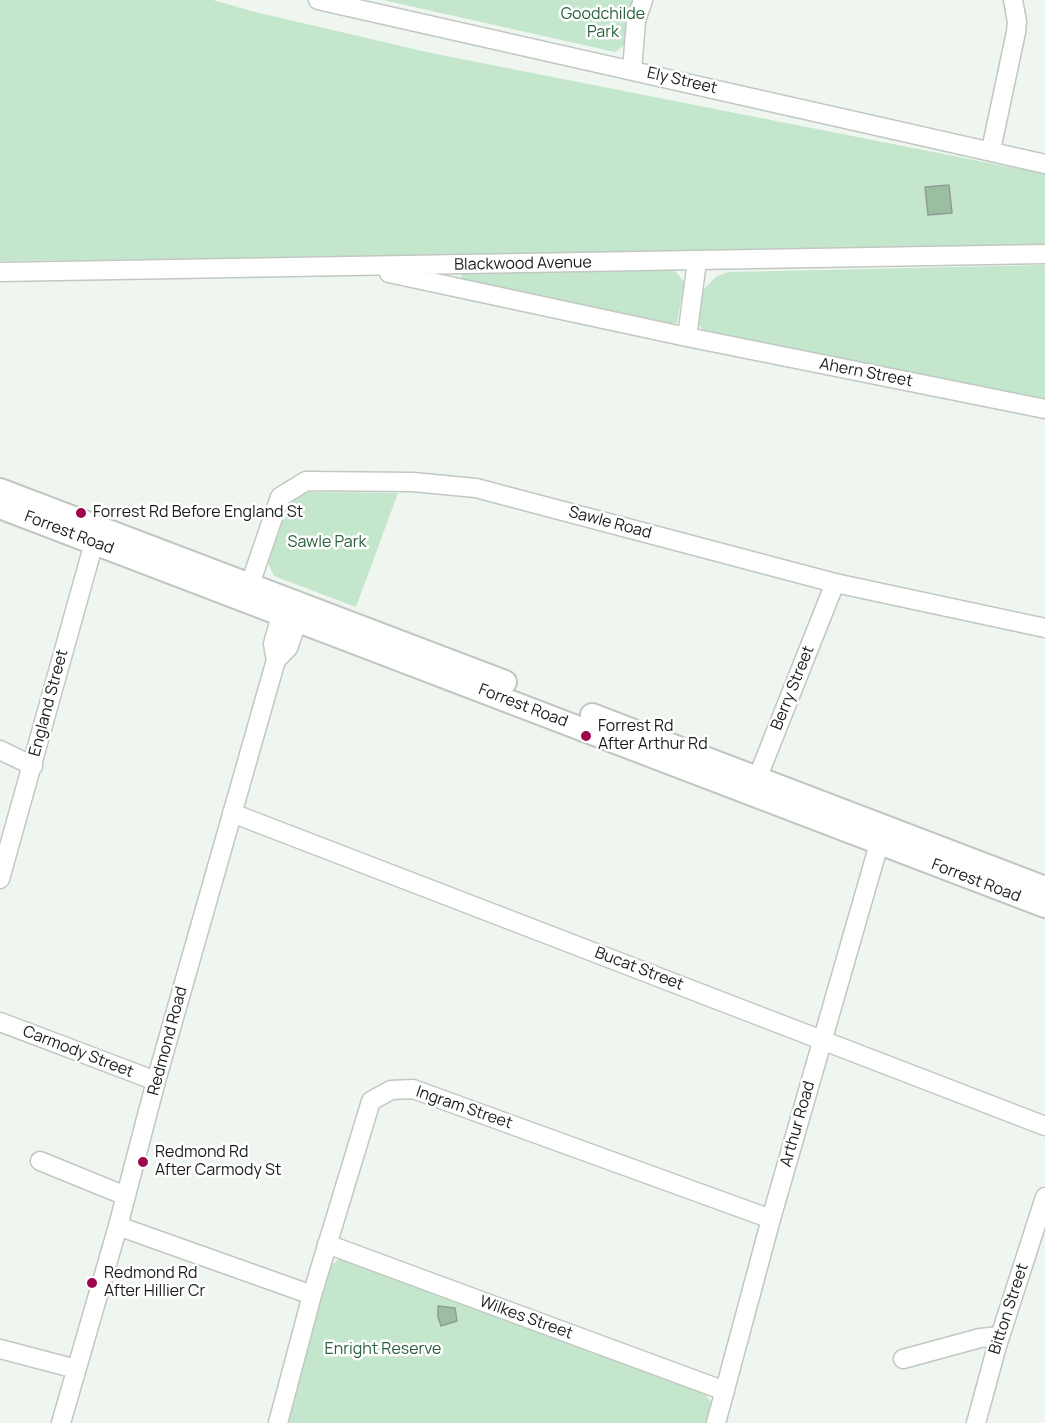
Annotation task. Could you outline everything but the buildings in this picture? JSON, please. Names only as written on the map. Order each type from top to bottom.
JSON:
[{"type":"main road","name":"Forrest Road","points":[[0,490],[96,535],[292,610],[488,692],[754,786],[882,835],[1045,906]]},
{"type":"main road","name":"Forrest Road","points":[[0,507],[96,535]]},
{"type":"main road","name":"Forrest Road","points":[[882,835],[1045,888]]},
{"type":"street","name":"Ely Street","points":[[318,0],[1045,164]]},
{"type":"street","points":[[632,70],[636,21],[643,0]]},
{"type":"street","points":[[991,150],[1017,22],[1013,0]]},
{"type":"street","name":"Blackwood Avenue","points":[[0,272],[1045,254]]},
{"type":"street","points":[[687,337],[697,261]]},
{"type":"street","name":"Ahern Street","points":[[358,267],[687,337],[1045,409]]},
{"type":"street","name":"Sawle Road","points":[[247,593],[280,497],[306,481],[413,482],[476,488],[835,583],[1045,628]]},
{"type":"street","name":"England Street","points":[[0,879],[96,535]]},
{"type":"street","name":"Berry Street","points":[[754,786],[835,583]]},
{"type":"street","name":"Redmond Road","points":[[61,1423],[276,660],[288,648],[292,610]]},
{"type":"street","points":[[0,750],[33,766]]},
{"type":"street","name":"Bucat Street","points":[[232,813],[1045,1126]]},
{"type":"street","name":"Arthur Road","points":[[716,1423],[771,1219],[882,835]]},
{"type":"street","name":"Carmody Street","points":[[0,1022],[156,1082]]},
{"type":"street","name":"Ingram Street","points":[[278,1423],[312,1295],[371,1101],[391,1090],[413,1089],[771,1219]]},
{"type":"street","points":[[40,1161],[126,1196]]},
{"type":"street","name":"Bitton Street","points":[[976,1423],[1000,1336],[1045,1197]]},
{"type":"street","points":[[118,1226],[312,1295]]},
{"type":"street","name":"Wilkes Street","points":[[327,1244],[725,1391]]},
{"type":"street","points":[[903,1359],[980,1338],[1000,1336]]},
{"type":"street","points":[[0,1349],[76,1370]]},
{"type":"green space","points":[[0,0],[213,0],[431,53],[1045,174],[1045,244],[729,253],[0,261]]},
{"type":"green space","name":"Goodchilde Park","points":[[383,0],[636,0],[626,44],[615,52]]},
{"type":"green space","points":[[1045,265],[1045,400],[715,335],[705,332],[699,325],[697,314],[701,292],[717,276],[729,272]]},
{"type":"green space","points":[[660,267],[676,272],[684,282],[677,323],[668,324],[461,280],[462,271]]},
{"type":"green space","name":"Sawle Park","points":[[308,492],[398,493],[356,607],[274,576],[268,563],[289,503]]},
{"type":"green space","name":"Enright Reserve","points":[[339,1259],[351,1260],[705,1394],[711,1402],[712,1410],[708,1423],[288,1423],[329,1267]]},
{"type":"place","name":"Forrest Rd Before England St","points":[[81,513]]},
{"type":"place","name":"Forrest Rd After Arthur Rd","points":[[586,736]]},
{"type":"place","name":"Redmond Rd After Carmody St","points":[[143,1162]]},
{"type":"place","name":"Redmond Rd After Hillier Cr","points":[[92,1283]]}]
